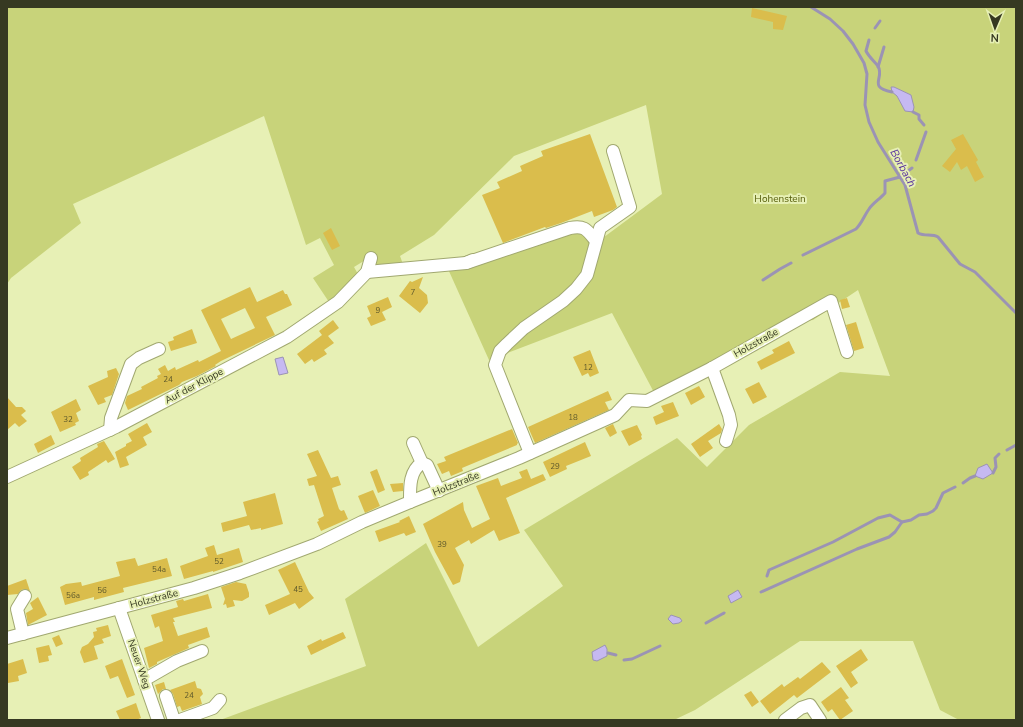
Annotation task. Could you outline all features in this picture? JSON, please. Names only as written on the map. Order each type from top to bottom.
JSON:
[{"type":"street","points":[[530,453],[495,366],[500,351],[507,344],[524,328],[563,301],[576,289],[587,275],[600,228],[630,207],[613,151]]},
{"type":"street","points":[[371,258],[367,272],[466,263],[578,226],[586,229],[596,241]]},
{"type":"street","points":[[466,263],[495,249]]},
{"type":"street","name":"Auf der Klippe","points":[[7,478],[110,430],[287,337],[338,302],[367,272]]},
{"type":"street","name":"Holzstraße","points":[[7,638],[194,588],[240,573],[317,544],[362,522],[530,453],[615,415],[629,400],[648,401],[712,368],[831,301],[847,352]]},
{"type":"street","points":[[110,430],[111,418],[131,364],[139,358],[159,349]]},
{"type":"street","points":[[712,368],[729,415],[731,425],[726,441]]},
{"type":"street","points":[[413,443],[422,463],[427,465],[438,491]]},
{"type":"street","points":[[410,502],[412,478],[415,469],[422,463]]},
{"type":"street","points":[[23,634],[17,609],[24,596]]},
{"type":"street","name":"Neuer Weg","points":[[119,608],[158,720]]},
{"type":"street","points":[[144,680],[177,661],[202,651]]},
{"type":"street","points":[[166,696],[174,720]]},
{"type":"street","points":[[180,720],[213,708],[220,700]]},
{"type":"street","points":[[785,720],[801,708],[810,705],[820,720]]},
{"type":"green space","name":"Hohenstein","points":[[7,7],[1016,7],[1016,720],[959,720],[940,710],[913,641],[800,641],[695,710],[674,720],[220,720],[366,666],[345,599],[426,543],[478,647],[563,586],[524,530],[677,438],[707,467],[749,425],[840,372],[890,376],[858,290],[813,320],[786,323],[658,400],[612,313],[489,360],[448,269],[467,265],[582,231],[592,246],[662,194],[646,105],[514,156],[434,235],[400,256],[404,267],[372,269],[367,259],[354,267],[359,276],[331,305],[313,278],[334,265],[320,238],[306,245],[264,116],[73,204],[81,223],[11,278],[7,284]],"holes":[[[894,87],[910,95],[914,107],[902,105]]]},
{"type":"shaded area","points":[[891,87],[911,95],[914,107],[913,112],[905,111],[897,96],[892,92]]},
{"type":"shaded area","points":[[283,357],[288,373],[279,375],[275,359]]},
{"type":"shaded area","points":[[987,464],[993,473],[983,479],[975,476],[978,468]]},
{"type":"shaded area","points":[[738,590],[742,597],[731,603],[728,596]]},
{"type":"shaded area","points":[[671,615],[680,618],[682,621],[673,624],[668,619]]},
{"type":"shaded area","points":[[605,645],[607,649],[607,656],[597,661],[593,660],[592,652]]},
{"type":"building","points":[[752,8],[787,16],[783,30],[773,29],[773,22],[751,17]]},
{"type":"building","points":[[590,134],[617,207],[594,217],[592,211],[503,243],[482,195],[500,188],[497,182],[522,171],[520,166],[543,156],[541,151]]},
{"type":"building","points":[[963,134],[978,160],[976,162],[984,177],[975,182],[967,166],[961,170],[957,162],[950,172],[942,166],[956,149],[951,140]]},
{"type":"building","points":[[331,228],[340,246],[332,250],[323,233]]},
{"type":"building","points":[[423,277],[419,288],[427,295],[428,303],[420,313],[399,296],[410,281],[412,282]]},
{"type":"building","points":[[250,287],[257,302],[283,290],[285,294],[287,294],[292,305],[266,317],[275,335],[221,361],[215,365],[216,366],[128,410],[125,403],[127,396],[142,389],[141,387],[158,378],[157,376],[161,374],[158,369],[165,365],[168,371],[175,367],[176,370],[198,360],[199,362],[221,351],[201,310]],"holes":[[[245,308],[255,328],[231,339],[221,319]]]},
{"type":"building","points":[[388,297],[392,307],[382,312],[386,320],[371,326],[367,318],[371,316],[367,306]]},
{"type":"building","points":[[847,298],[850,307],[842,309],[840,300]]},
{"type":"building","points":[[333,320],[339,328],[328,336],[334,343],[324,350],[327,354],[314,362],[312,359],[305,364],[297,354],[322,335],[319,331]]},
{"type":"building","points":[[856,322],[864,348],[854,351],[846,325]]},
{"type":"building","points":[[192,329],[197,343],[171,351],[168,342],[174,340],[173,337]]},
{"type":"building","points":[[789,341],[795,353],[761,370],[757,362],[774,353],[772,350]]},
{"type":"building","points":[[590,350],[599,373],[590,377],[588,373],[582,376],[573,357]]},
{"type":"building","points":[[116,368],[119,374],[112,395],[104,398],[106,402],[98,405],[88,386],[108,377],[107,371]]},
{"type":"building","points":[[759,382],[767,397],[753,404],[745,389]]},
{"type":"building","points":[[699,386],[705,397],[691,405],[685,393]]},
{"type":"building","points":[[608,391],[612,400],[605,402],[609,410],[535,443],[528,427]]},
{"type":"building","points":[[7,397],[16,407],[22,407],[26,411],[21,415],[27,421],[19,427],[15,423],[7,430]]},
{"type":"building","points":[[76,399],[81,410],[76,413],[79,421],[75,423],[76,425],[60,432],[51,412]]},
{"type":"building","points":[[673,402],[679,416],[656,425],[653,417],[664,412],[661,406]]},
{"type":"building","points":[[147,423],[152,432],[143,437],[147,445],[126,457],[129,465],[120,468],[115,452],[132,441],[128,434]]},
{"type":"building","points":[[613,424],[617,433],[610,437],[605,428]]},
{"type":"building","points":[[719,424],[722,429],[721,433],[708,441],[713,448],[700,457],[691,444]]},
{"type":"building","points":[[637,425],[642,435],[642,439],[629,446],[621,431]]},
{"type":"building","points":[[512,429],[518,443],[517,445],[462,468],[463,471],[451,476],[449,471],[442,474],[437,464],[446,461],[444,457]]},
{"type":"building","points":[[51,435],[55,444],[38,453],[34,444]]},
{"type":"building","points":[[104,441],[115,459],[108,463],[106,460],[88,472],[89,475],[80,480],[72,467],[81,461],[80,458],[98,447],[97,444]]},
{"type":"building","points":[[585,442],[591,456],[566,466],[567,469],[550,477],[543,462]]},
{"type":"building","points":[[318,450],[331,478],[338,476],[341,485],[332,488],[339,509],[341,511],[344,510],[348,519],[321,531],[317,522],[319,521],[318,519],[324,516],[314,485],[309,486],[307,479],[317,476],[307,454]]},
{"type":"building","points":[[377,469],[385,490],[378,493],[370,472]]},
{"type":"building","points":[[527,469],[531,479],[543,474],[546,480],[506,498],[520,533],[499,541],[494,530],[471,544],[469,540],[455,548],[464,565],[460,582],[453,585],[435,552],[423,524],[463,502],[464,510],[472,528],[490,519],[476,486],[498,478],[501,486],[522,478],[519,472]]},
{"type":"building","points":[[403,483],[403,491],[393,492],[390,484]]},
{"type":"building","points":[[373,490],[380,506],[365,513],[358,496]]},
{"type":"building","points":[[275,493],[283,524],[261,530],[261,528],[251,530],[249,525],[223,532],[221,523],[247,516],[243,502]]},
{"type":"building","points":[[409,516],[416,532],[406,536],[404,533],[379,542],[375,531],[400,522],[399,521]]},
{"type":"building","points":[[214,545],[217,555],[239,548],[243,562],[213,572],[184,579],[180,566],[208,556],[205,548]]},
{"type":"building","points":[[135,558],[138,566],[167,558],[172,576],[123,588],[124,592],[94,600],[94,597],[65,605],[60,587],[66,584],[81,582],[82,586],[120,576],[116,562]]},
{"type":"building","points":[[295,562],[309,592],[314,598],[299,609],[295,603],[269,615],[265,605],[290,594],[278,570]]},
{"type":"building","points":[[26,579],[30,591],[25,589],[21,590],[18,594],[7,595],[7,586]]},
{"type":"building","points":[[236,582],[246,584],[249,597],[242,601],[233,600],[235,606],[227,608],[226,604],[223,605],[225,599],[221,587]]},
{"type":"building","points":[[208,594],[212,608],[173,618],[175,622],[173,622],[178,636],[207,627],[210,637],[188,645],[189,648],[157,662],[157,664],[149,668],[144,648],[163,641],[159,626],[155,628],[151,615],[178,607],[176,601],[183,599],[184,601]]},
{"type":"building","points":[[38,597],[47,615],[28,625],[26,613],[33,609],[30,603]]},
{"type":"building","points":[[108,625],[111,636],[102,639],[104,643],[94,646],[98,659],[84,663],[80,652],[82,647],[88,644],[94,637],[93,632],[97,631],[96,628]]},
{"type":"building","points":[[343,632],[346,638],[311,655],[307,646],[321,639],[322,641]]},
{"type":"building","points":[[59,635],[63,644],[56,647],[52,638]]},
{"type":"building","points":[[49,645],[52,655],[48,656],[49,661],[39,663],[36,648]]},
{"type":"building","points":[[861,649],[868,660],[851,672],[858,683],[851,688],[836,666]]},
{"type":"building","points":[[23,659],[27,673],[18,676],[19,681],[8,683],[7,664]]},
{"type":"building","points":[[122,659],[135,695],[127,698],[118,676],[110,679],[105,666]]},
{"type":"building","points":[[822,662],[831,672],[797,698],[794,695],[770,714],[760,701],[782,684],[784,687],[798,677],[800,679]]},
{"type":"building","points":[[195,681],[197,688],[201,689],[203,694],[200,697],[202,704],[182,711],[180,706],[177,707],[173,694],[170,690]]},
{"type":"building","points":[[164,682],[166,689],[163,689],[158,694],[155,685]]},
{"type":"building","points":[[841,687],[849,698],[845,700],[853,711],[840,720],[832,709],[828,712],[821,702]]},
{"type":"building","points":[[751,691],[759,702],[752,707],[744,695]]},
{"type":"building","points":[[136,703],[141,718],[136,720],[120,720],[116,711]]},
{"type":"waterway","name":"Borbach","points":[[811,7],[830,19],[843,31],[853,44],[864,63],[867,74],[865,105],[869,122],[878,142],[905,185],[918,233],[938,237],[960,264],[975,272],[1016,313]]},
{"type":"waterway","points":[[875,28],[880,21]]},
{"type":"waterway","points":[[869,40],[866,51],[880,70],[878,85],[880,88],[892,92]]},
{"type":"waterway","points":[[878,67],[884,47]]},
{"type":"waterway","points":[[913,112],[919,115],[919,119],[924,125]]},
{"type":"waterway","points":[[916,160],[926,132]]},
{"type":"waterway","points":[[803,255],[856,229],[871,207],[885,193],[885,181],[900,177],[912,168]]},
{"type":"waterway","points":[[763,280],[791,263]]},
{"type":"waterway","points":[[1007,450],[1016,445]]},
{"type":"waterway","points":[[993,473],[996,467],[995,458],[999,454]]},
{"type":"waterway","points":[[963,483],[975,476]]},
{"type":"waterway","points":[[761,592],[857,549],[889,537],[895,532],[902,522],[933,511],[943,493],[955,487]]},
{"type":"waterway","points":[[767,576],[769,570],[833,542],[878,518],[890,515],[902,522]]},
{"type":"waterway","points":[[706,623],[724,613]]},
{"type":"waterway","points":[[624,660],[632,659],[660,646]]},
{"type":"waterway","points":[[608,653],[616,655]]}]
